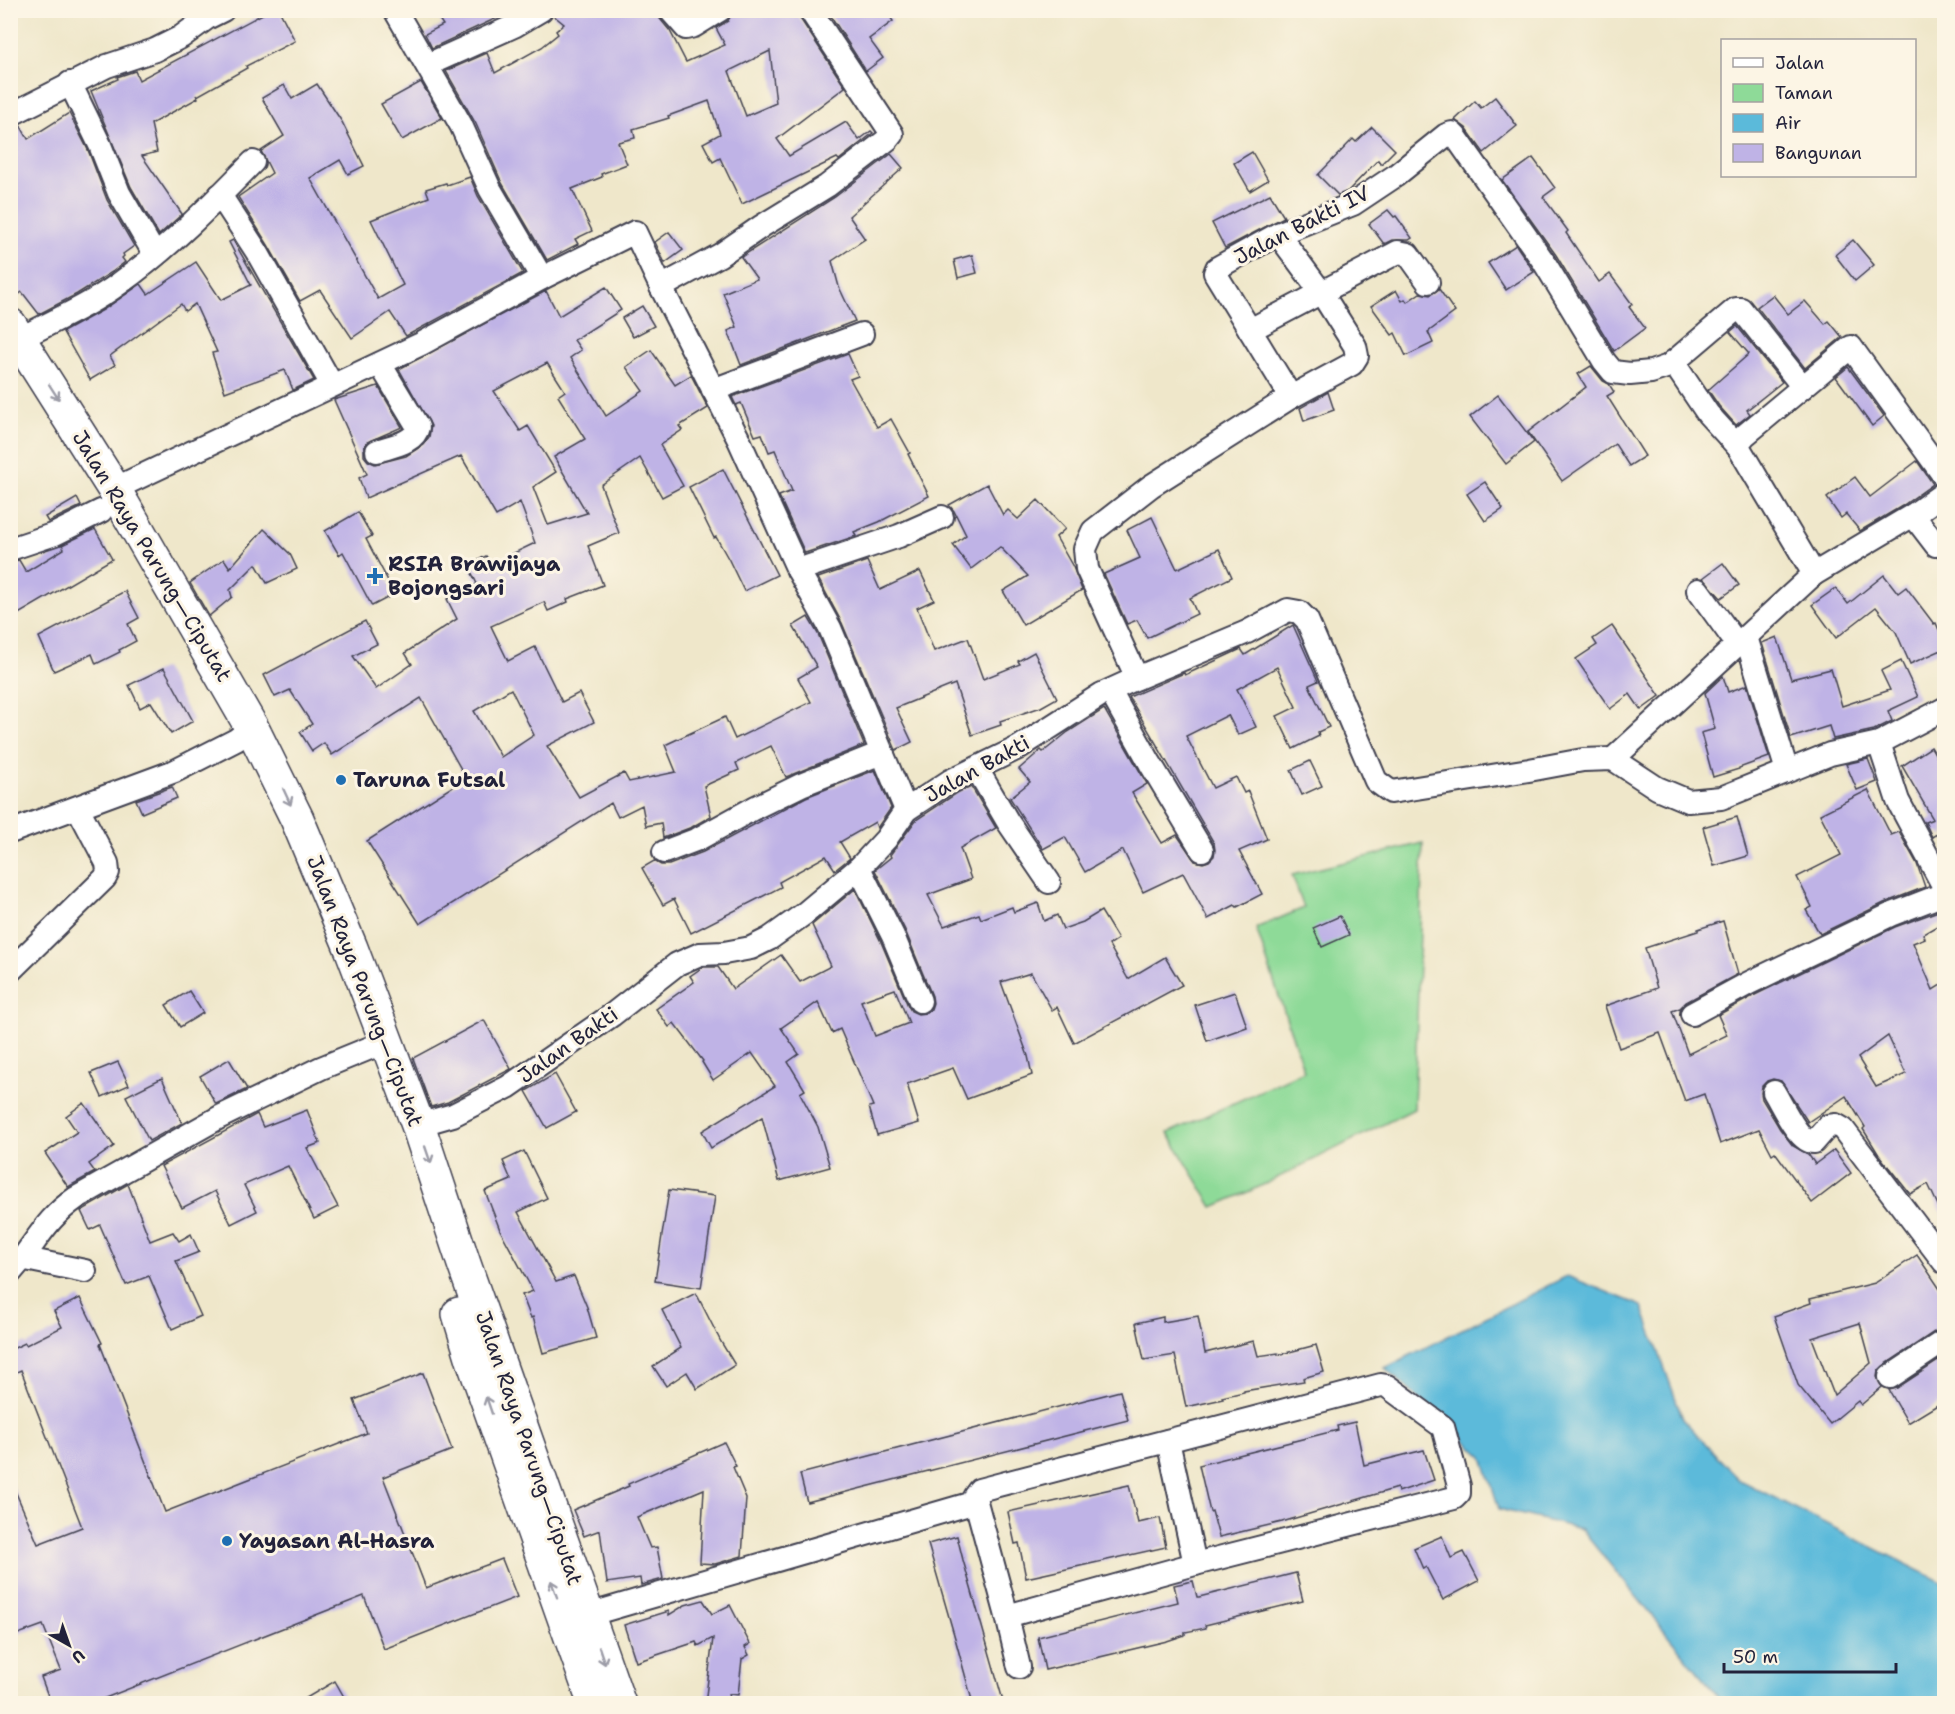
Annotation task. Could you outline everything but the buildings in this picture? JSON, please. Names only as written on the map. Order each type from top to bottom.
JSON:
[{"type":"highway","name":"Jalan Raya Parung—Ciputat","points":[[13,342],[108,500],[169,587],[244,734],[281,836],[370,1048],[444,1266],[473,1360],[519,1454],[588,1615],[619,1704]]},
{"type":"highway","name":"Jalan Raya Parung—Ciputat","points":[[244,734],[285,793],[324,881],[418,1125],[595,1704]]},
{"type":"street","points":[[10,116],[106,66],[155,50],[181,38],[207,18],[223,10]]},
{"type":"street","points":[[395,10],[461,125],[490,189],[542,278]]},
{"type":"street","points":[[427,65],[514,26],[541,10]]},
{"type":"street","points":[[670,10],[686,28],[694,26],[720,10]]},
{"type":"street","points":[[661,287],[720,255],[827,186],[892,134],[810,10]]},
{"type":"street","points":[[70,83],[100,145],[119,193],[155,255]]},
{"type":"street","name":"Jalan Bakti IV","points":[[1291,397],[1215,273],[1217,268],[1278,234],[1353,204],[1395,176],[1446,135],[1452,133],[1544,262],[1613,372],[1630,374],[1651,372],[1669,366],[1673,362]]},
{"type":"street","points":[[13,342],[119,284],[198,218],[253,162]]},
{"type":"street","points":[[220,195],[257,252],[332,385]]},
{"type":"street","points":[[10,549],[47,537],[108,500],[332,385],[421,344],[542,278],[635,232],[798,570],[830,628],[906,810]]},
{"type":"street","points":[[1137,678],[1087,569],[1085,549],[1093,531],[1151,486],[1291,397],[1352,364],[1357,356],[1355,346],[1321,292],[1278,234]]},
{"type":"street","points":[[1250,330],[1398,252],[1408,254],[1428,282]]},
{"type":"street","points":[[1803,387],[1740,309],[1736,309],[1673,362],[1708,414],[1739,448],[1814,574]]},
{"type":"street","points":[[713,390],[862,334]]},
{"type":"street","points":[[1739,448],[1740,441],[1745,435],[1851,347],[1944,476]]},
{"type":"street","points":[[377,451],[411,439],[418,427],[380,364]]},
{"type":"street","points":[[1944,493],[1913,515],[1814,574],[1613,759],[1657,788],[1688,801],[1721,798],[1830,754],[1879,743],[1944,710]]},
{"type":"street","points":[[1913,515],[1936,545]]},
{"type":"street","points":[[798,570],[899,536],[942,517]]},
{"type":"street","points":[[1698,590],[1742,640],[1787,771]]},
{"type":"street","name":"Jalan Bakti","points":[[418,1125],[453,1115],[508,1087],[612,1015],[677,964],[700,954],[724,953],[751,948],[768,939],[804,914],[860,868],[886,839],[906,810],[950,781],[1018,748],[1110,691],[1202,652],[1288,610],[1299,612],[1307,620],[1376,781],[1391,792],[1583,760],[1613,759]]},
{"type":"street","points":[[1110,691],[1202,850]]},
{"type":"street","points":[[10,832],[175,771],[244,734]]},
{"type":"street","points":[[1879,743],[1898,801],[1944,887]]},
{"type":"street","points":[[664,852],[698,840],[801,785],[883,754]]},
{"type":"street","points":[[977,769],[1008,822],[1049,882]]},
{"type":"street","points":[[10,971],[105,878],[108,872],[107,863],[78,808]]},
{"type":"street","points":[[860,868],[921,1001]]},
{"type":"street","points":[[1692,1014],[1749,983],[1913,904],[1944,894]]},
{"type":"street","points":[[16,1266],[51,1219],[76,1198],[220,1117],[321,1068],[370,1048]]},
{"type":"street","points":[[1774,1092],[1806,1141],[1814,1142],[1828,1126],[1836,1125],[1842,1129],[1944,1262]]},
{"type":"street","points":[[16,1266],[84,1272]]},
{"type":"street","points":[[1890,1377],[1944,1341]]},
{"type":"street","points":[[1007,1616],[1195,1564],[1454,1498],[1459,1493],[1459,1486],[1443,1427],[1387,1386],[1381,1386],[979,1490],[974,1497],[1019,1667]]},
{"type":"street","points":[[1168,1441],[1195,1564]]},
{"type":"street","points":[[588,1615],[976,1502]]},
{"type":"green space","points":[[1423,843],[1414,1109],[1257,1188],[1213,1207],[1168,1133],[1304,1071],[1256,928],[1304,908],[1292,875]]},
{"type":"water","points":[[1567,1276],[1642,1306],[1683,1419],[1739,1480],[1944,1583],[1944,1703],[1716,1703],[1717,1695],[1581,1529],[1499,1509],[1483,1457],[1385,1368]]},
{"type":"place","name":"RSIA Brawijaya Bojongsari","points":[[375,576]]},
{"type":"place","name":"Taruna Futsal","points":[[341,780]]},
{"type":"place","name":"Yayasan Al-Hasra","points":[[227,1541]]}]
